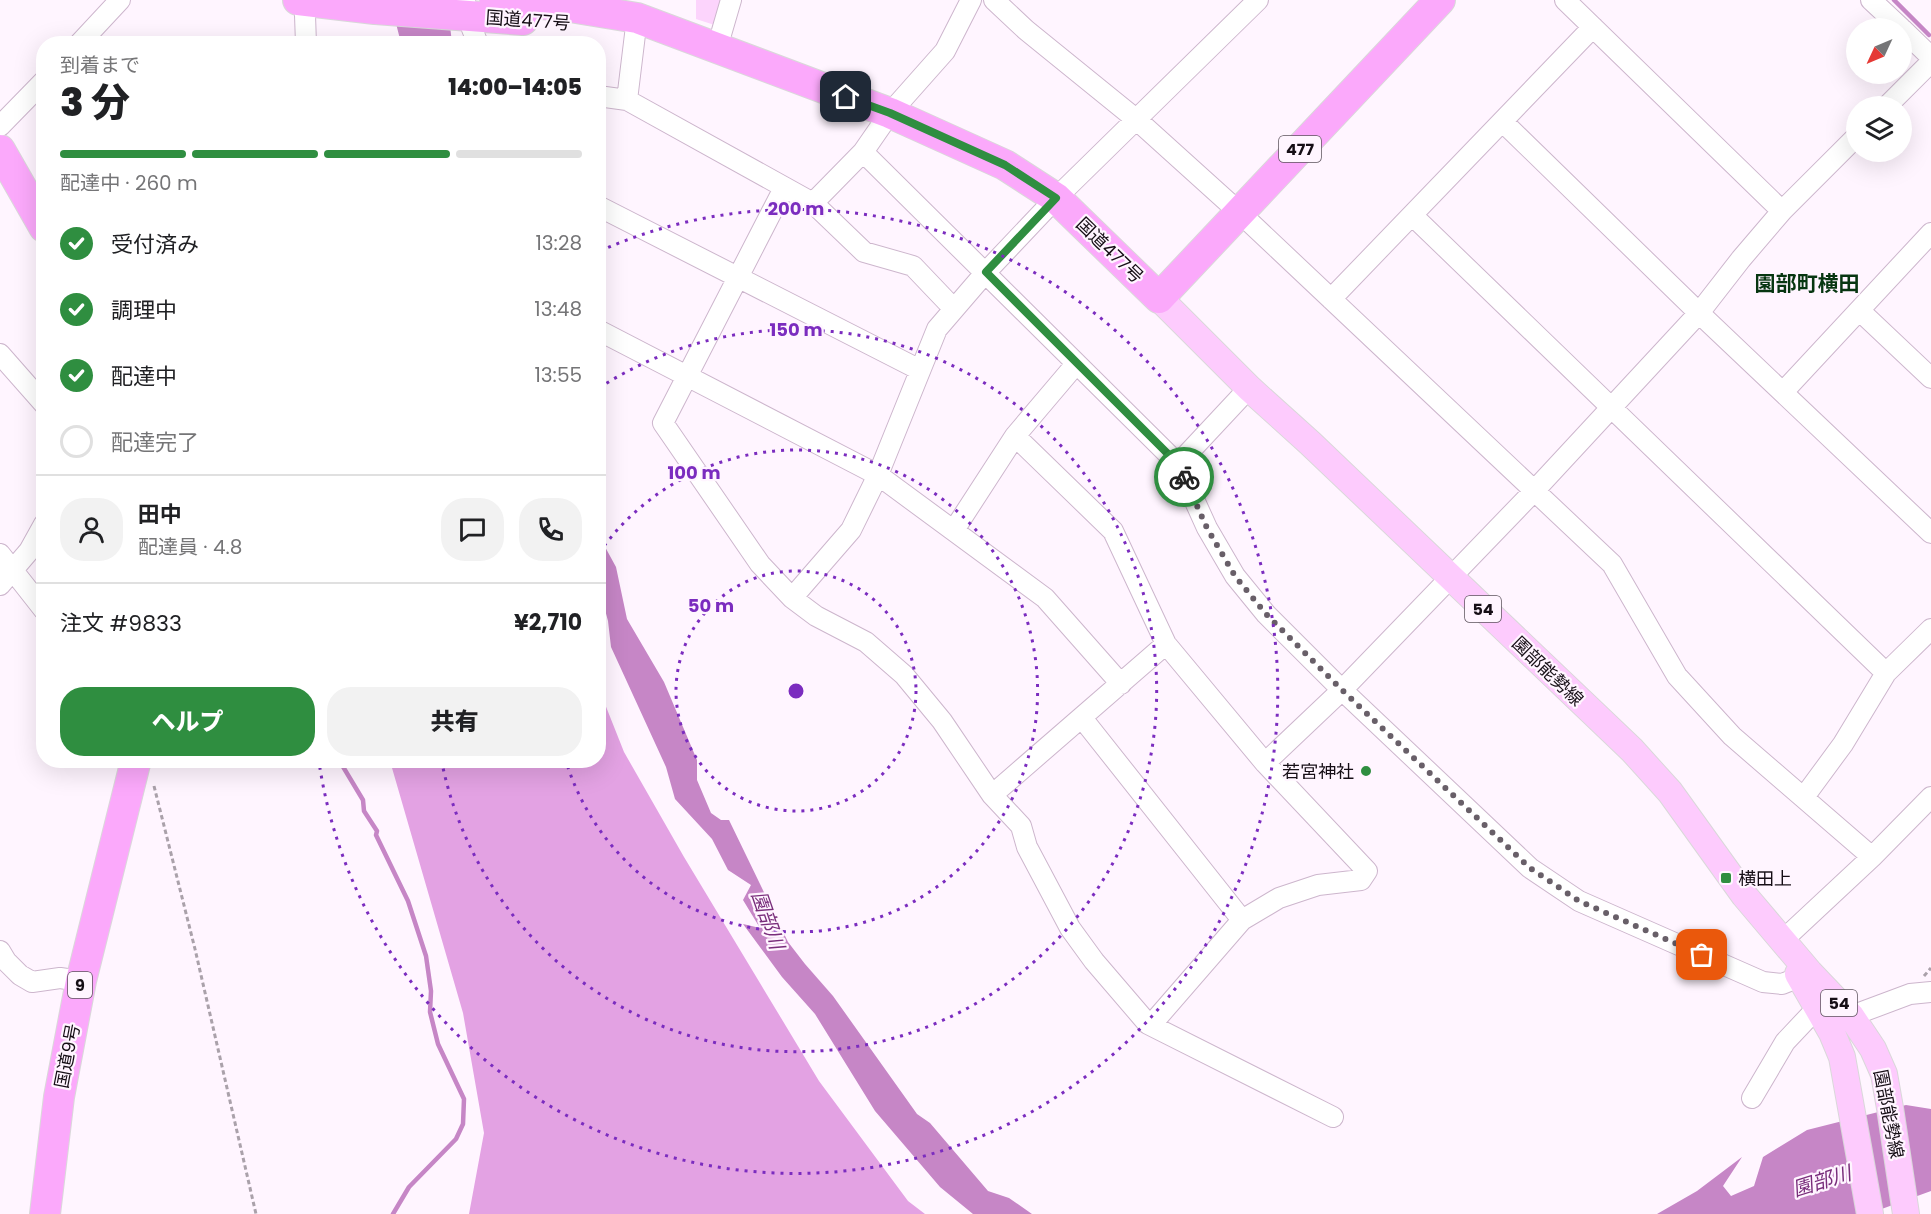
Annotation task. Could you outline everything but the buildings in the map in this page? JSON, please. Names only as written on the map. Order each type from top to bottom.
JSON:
[{"type":"highway","name":"国道477号","points":[[495,0],[574,8],[687,37],[890,113],[1005,165],[1056,198],[1159,298],[1440,0]]},
{"type":"highway","name":"国道477号","points":[[307,1],[375,9],[463,10],[637,24]]},
{"type":"highway","points":[[0,150],[36,213]]},
{"type":"highway","name":"国道9号","points":[[45,1214],[59,1097],[81,981],[145,772]]},
{"type":"main road","name":"園部能勢線","points":[[1159,298],[1249,388],[1310,443],[1632,750],[1670,792],[1744,895],[1782,941],[1805,976],[1816,1008],[1832,1033],[1842,1057],[1870,1214]]},
{"type":"main road","name":"園部能勢線","points":[[1805,976],[1851,1016],[1873,1049],[1884,1074],[1906,1214]]},
{"type":"street","points":[[86,36],[120,0]]},
{"type":"street","points":[[717,48],[731,0]]},
{"type":"street","points":[[813,202],[863,152],[890,113],[945,51],[971,0]]},
{"type":"street","points":[[994,0],[1026,30],[1137,120],[1240,213],[1612,564],[1677,676],[1732,736],[1872,857]]},
{"type":"street","points":[[1565,0],[1782,211]]},
{"type":"street","points":[[1871,0],[1890,18]]},
{"type":"street","points":[[306,36],[307,1]]},
{"type":"street","points":[[792,598],[851,530],[878,476],[937,329],[986,272],[1056,198],[1137,120],[1247,4]]},
{"type":"street","points":[[463,10],[474,36]]},
{"type":"street","points":[[627,100],[637,24]]},
{"type":"street","points":[[1331,299],[1593,27]]},
{"type":"street","points":[[1912,39],[1931,57]]},
{"type":"street","points":[[1897,96],[1931,62]]},
{"type":"street","points":[[0,126],[36,89]]},
{"type":"street","points":[[606,97],[627,100],[813,202],[864,252],[912,266],[954,309]]},
{"type":"street","points":[[1503,122],[1699,313],[1931,532]]},
{"type":"street","points":[[1265,762],[1342,690],[1534,491],[1699,313],[1782,211],[1846,147]]},
{"type":"street","points":[[863,152],[1178,464],[1207,528],[1235,576],[1266,614],[1342,690],[1530,868],[1579,901],[1763,982],[1782,984],[1805,976]]},
{"type":"street","points":[[784,188],[663,423],[760,564],[792,598],[816,616],[866,642],[904,675],[942,721],[992,795],[1022,826],[1027,847],[1070,928],[1094,961],[1148,1024],[1333,1117]]},
{"type":"street","points":[[606,210],[920,370]]},
{"type":"street","points":[[1412,215],[1886,673]]},
{"type":"street","points":[[1784,392],[1931,233]]},
{"type":"street","points":[[1860,311],[1931,378]]},
{"type":"street","points":[[606,334],[878,476],[1045,598],[1121,684]]},
{"type":"street","points":[[0,354],[36,396]]},
{"type":"street","points":[[954,530],[1015,436],[1076,364]]},
{"type":"street","points":[[1178,464],[1249,388]]},
{"type":"street","points":[[1015,436],[1113,531],[1166,644],[1265,762],[1368,871],[1361,880],[1318,885],[1279,898],[1242,920],[1157,1018],[1148,1024]]},
{"type":"street","points":[[6,578],[29,551],[36,538]]},
{"type":"street","points":[[0,554],[6,578],[36,603]]},
{"type":"street","points":[[1804,797],[1843,744],[1886,673],[1931,629]]},
{"type":"street","points":[[992,795],[1166,644]]},
{"type":"street","points":[[1082,718],[1242,920]]},
{"type":"street","points":[[1782,941],[1872,857],[1931,797]]},
{"type":"street","points":[[0,951],[20,975],[32,982],[60,978],[81,981]]},
{"type":"street","points":[[1851,1016],[1910,994],[1931,992]]},
{"type":"street","points":[[1752,1098],[1785,1042],[1816,1008]]},
{"type":"path","points":[[145,772],[195,949],[256,1214]]},
{"type":"shaded area","points":[[696,0],[739,0],[730,30],[696,19]]},
{"type":"shaded area","points":[[606,707],[624,752],[684,857],[819,1081],[908,1201],[925,1214],[469,1214],[484,1133],[463,1013],[392,768],[606,768]]},
{"type":"water","points":[[390,0],[447,0],[451,36],[399,36]]},
{"type":"water","name":"園部川","points":[[606,549],[616,567],[627,619],[664,682],[697,760],[697,780],[711,813],[721,820],[729,820],[788,942],[833,996],[917,1114],[930,1123],[988,1191],[1009,1198],[1032,1214],[973,1214],[940,1187],[875,1111],[815,1014],[782,977],[743,924],[760,928],[743,900],[751,885],[728,870],[712,839],[675,799],[666,767],[611,647]]},
{"type":"water","name":"園部川","points":[[1906,1105],[1931,1109],[1931,1191],[1868,1214],[1657,1214],[1697,1191],[1742,1157],[1723,1186],[1731,1196],[1754,1186],[1763,1157],[1807,1130]]},
{"type":"waterway","points":[[1894,0],[1929,35]]},
{"type":"waterway","points":[[344,768],[363,800],[364,811],[377,831],[376,835],[408,901],[426,956],[431,991],[430,1012],[438,1044],[464,1099],[463,1124],[456,1139],[409,1187],[393,1214]]},
{"type":"way so far","points":[[1184,477],[1207,528],[1235,576],[1266,614],[1342,690],[1530,868],[1579,901],[1702,955]]},
{"type":"place","name":"若宮神社","points":[[1366,771]]},
{"type":"place","name":"横田上","points":[[1726,878]]},
{"type":"district","name":"園部町横田","points":[[1807,283]]},
{"type":"route","points":[[846,97],[890,113],[1005,165],[1056,198],[986,272],[1178,464],[1184,477]]}]
